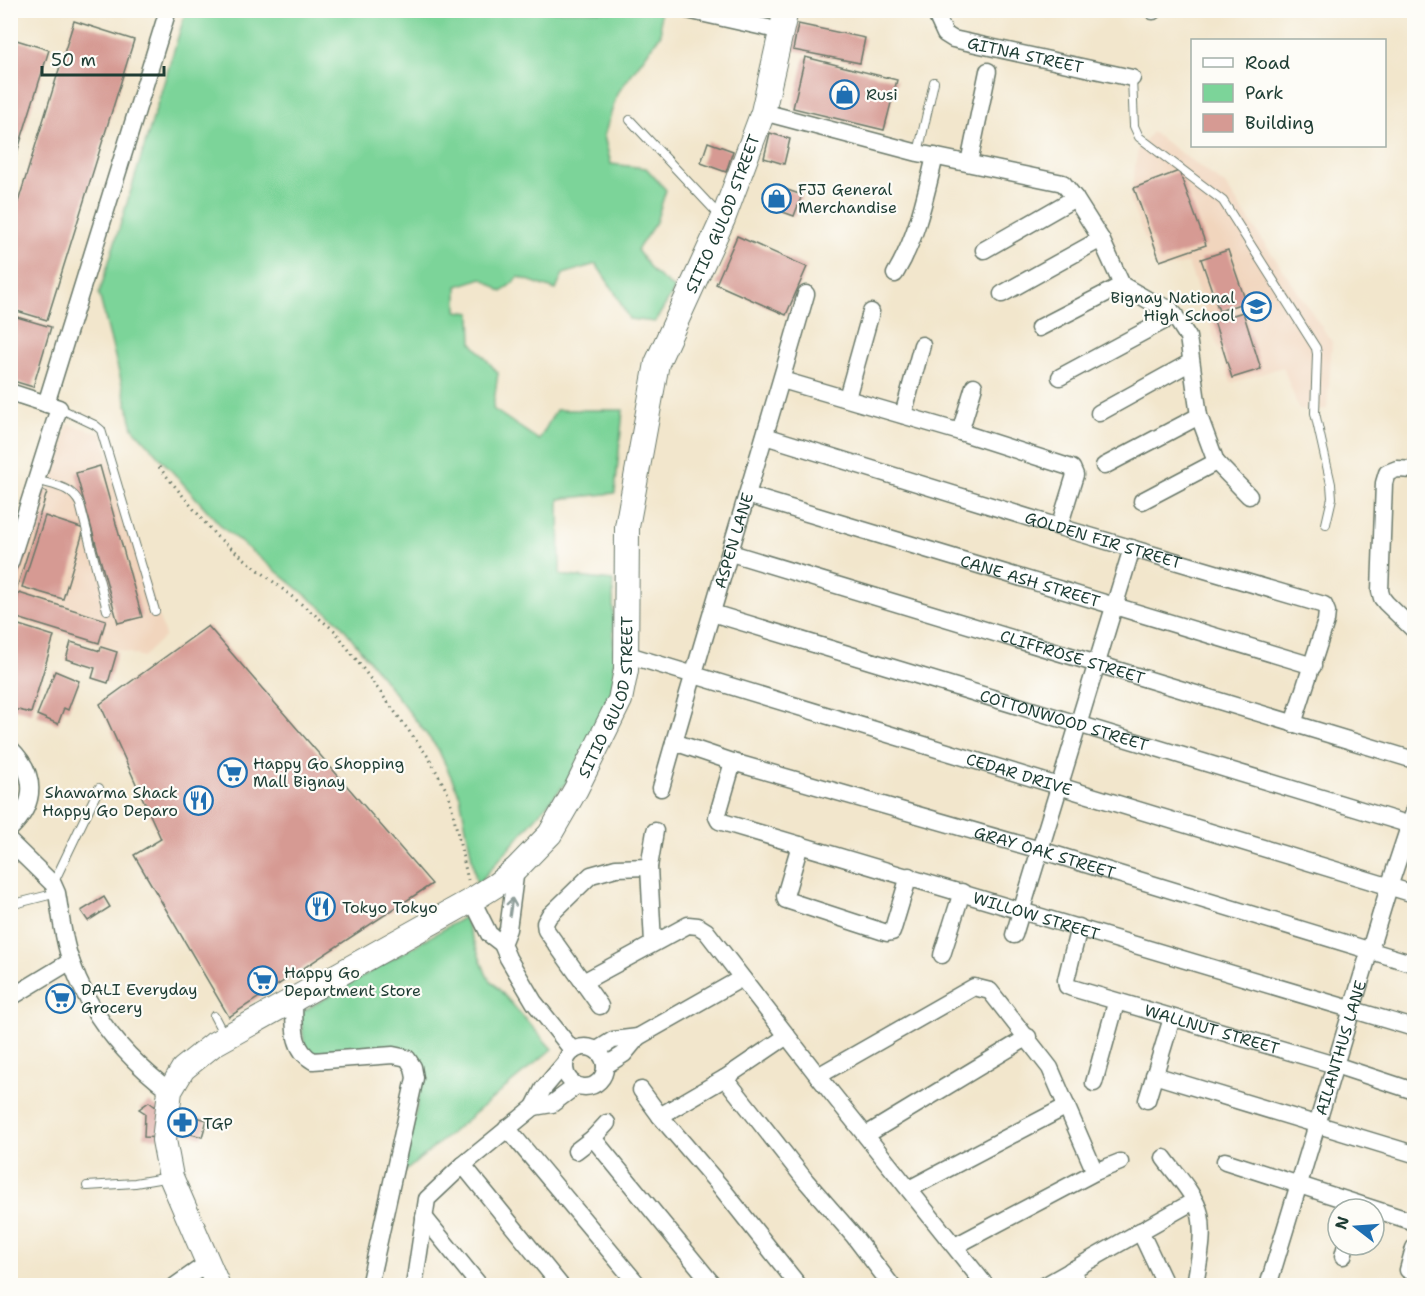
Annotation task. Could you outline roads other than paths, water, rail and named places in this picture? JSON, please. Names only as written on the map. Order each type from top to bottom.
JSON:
[{"type":"main road","name":"SITIO GULOD STREET","points":[[170,1091],[183,1069],[214,1044],[496,885],[550,834],[576,789],[620,699],[626,670],[627,527],[657,363],[723,219],[763,112],[786,10]]},
{"type":"main road","points":[[170,1091],[164,1140],[171,1177],[218,1286]]},
{"type":"street","points":[[10,563],[36,480],[53,406],[168,10]]},
{"type":"street","points":[[687,10],[745,17],[768,28]]},
{"type":"street","name":"GITNA STREET","points":[[934,10],[945,34],[953,39],[1132,78]]},
{"type":"street","points":[[969,163],[988,71]]},
{"type":"street","points":[[763,112],[926,154],[1063,183],[1101,239],[1122,285],[1170,309],[1175,315],[1188,337],[1199,416],[1216,462],[1249,496]]},
{"type":"street","points":[[895,274],[917,228],[927,196],[926,154]]},
{"type":"street","points":[[984,250],[1075,198]]},
{"type":"street","points":[[1002,294],[1101,239]]},
{"type":"street","points":[[1039,328],[1122,285]]},
{"type":"street","name":"ASPEN LANE","points":[[661,788],[806,294]]},
{"type":"street","points":[[847,398],[871,312]]},
{"type":"street","points":[[1060,377],[1175,315]]},
{"type":"street","points":[[903,415],[922,345]]},
{"type":"street","points":[[1099,413],[1191,362]]},
{"type":"street","points":[[782,380],[960,432],[1072,468],[1075,475],[1059,527]]},
{"type":"street","points":[[960,432],[974,386]]},
{"type":"street","points":[[10,392],[53,406]]},
{"type":"street","points":[[1104,466],[1199,416]]},
{"type":"street","name":"GOLDEN FIR STREET","points":[[765,436],[1059,527],[1324,605],[1327,612],[1326,621],[1293,724]]},
{"type":"street","points":[[1142,501],[1216,462]]},
{"type":"street","points":[[1414,470],[1397,469],[1387,473],[1384,483],[1380,591],[1386,603],[1414,630]]},
{"type":"street","name":"CANE ASH STREET","points":[[747,495],[1313,666]]},
{"type":"street","points":[[1014,935],[1132,548]]},
{"type":"street","name":"CLIFFROSE STREET","points":[[731,553],[1414,760]]},
{"type":"street","name":"COTTONWOOD STREET","points":[[712,613],[1078,724],[1413,821]]},
{"type":"street","name":"CEDAR DRIVE","points":[[625,654],[1414,894]]},
{"type":"street","name":"GRAY OAK STREET","points":[[674,742],[733,762],[1040,850],[1414,964]]},
{"type":"street","points":[[10,748],[20,758],[28,772],[31,787],[28,803],[21,819],[10,829]]},
{"type":"street","name":"WILLOW STREET","points":[[733,762],[717,819],[719,821],[1021,909],[1414,1028]]},
{"type":"street","name":"AILANTHUS LANE","points":[[1268,1286],[1389,886],[1413,821]]},
{"type":"street","points":[[653,943],[648,867],[655,831]]},
{"type":"street","points":[[10,843],[55,889],[71,961],[91,1005],[118,1043],[149,1075],[170,1091]]},
{"type":"street","points":[[800,844],[785,896],[786,900],[887,933],[892,932],[909,876]]},
{"type":"street","points":[[600,1006],[546,930],[545,923],[549,916],[591,875],[616,868],[648,867]]},
{"type":"street","points":[[502,944],[508,929],[516,868]]},
{"type":"street","points":[[942,955],[962,892]]},
{"type":"street","points":[[472,900],[489,934],[502,944],[534,1002],[569,1057],[567,1076],[576,1086]]},
{"type":"street","points":[[583,982],[688,925],[698,926],[706,931],[818,1076],[986,1286]]},
{"type":"street","name":"WALLNUT STREET","points":[[1079,927],[1066,980],[1067,986],[1116,1003],[1335,1065],[1414,1091]]},
{"type":"street","points":[[10,998],[71,961]]},
{"type":"street","points":[[605,1066],[624,1054],[638,1037],[742,978]]},
{"type":"street","points":[[818,1076],[974,987],[990,991],[1050,1068],[1095,1172]]},
{"type":"street","points":[[294,998],[295,1038],[302,1055],[313,1061],[393,1056],[406,1058],[413,1067],[414,1077],[369,1286]]},
{"type":"street","points":[[1094,1083],[1116,1003]]},
{"type":"street","points":[[1147,1100],[1172,1018]]},
{"type":"street","points":[[660,1116],[725,1078],[788,1036]]},
{"type":"street","points":[[597,1050],[613,1040],[638,1037]]},
{"type":"street","points":[[866,1135],[1028,1038]]},
{"type":"street","points":[[414,1286],[427,1198],[463,1165],[534,1107],[543,1089],[569,1057],[582,1047],[597,1050],[603,1057],[605,1066],[603,1077],[599,1082],[588,1087],[576,1086],[552,1104],[534,1107]]},
{"type":"street","points":[[1154,1075],[1414,1154]]},
{"type":"street","points":[[725,1078],[892,1286]]},
{"type":"street","points":[[641,1090],[799,1286]]},
{"type":"street","points":[[909,1189],[1066,1106]]},
{"type":"street","points":[[576,1151],[607,1123]]},
{"type":"street","points":[[507,1128],[639,1286]]},
{"type":"street","points":[[593,1138],[704,1282]]},
{"type":"street","points":[[1164,1158],[1194,1201],[1200,1214],[1202,1237],[1195,1286]]},
{"type":"street","points":[[1225,1161],[1333,1197]]},
{"type":"street","points":[[955,1246],[1095,1172],[1120,1162]]},
{"type":"street","points":[[463,1165],[561,1286]]},
{"type":"street","points":[[1044,1286],[1194,1201]]},
{"type":"street","points":[[1386,1214],[1414,1222]]},
{"type":"street","points":[[424,1217],[480,1286]]},
{"type":"street","points":[[1140,1231],[1167,1286]]},
{"type":"street","points":[[1408,1270],[1414,1248]]},
{"type":"street","points":[[175,1286],[209,1262]]},
{"type":"street","points":[[1071,1270],[1080,1286]]},
{"type":"lane","points":[[1132,78],[1134,126],[1138,137],[1223,201],[1316,348],[1315,413],[1332,498],[1326,524]]},
{"type":"lane","points":[[926,154],[934,82]]},
{"type":"lane","points":[[630,120],[723,219]]},
{"type":"lane","points":[[53,406],[101,430],[155,611]]},
{"type":"lane","points":[[36,480],[71,492],[76,496],[107,610]]},
{"type":"lane","points":[[10,905],[55,889],[99,788]]},
{"type":"lane","points":[[214,1016],[225,1038]]},
{"type":"lane","points":[[87,1186],[135,1183],[171,1177]]},
{"type":"place","name":"Rusi","points":[[845,94]]},
{"type":"place","name":"FJJ General Merchandise","points":[[777,198]]},
{"type":"place","name":"Bignay National High School","points":[[1256,306]]},
{"type":"place","name":"Happy Go Shopping Mall Bignay","points":[[232,772]]},
{"type":"place","name":"Shawarma Shack Happy Go Deparo","points":[[199,801]]},
{"type":"place","name":"Tokyo Tokyo","points":[[321,907]]},
{"type":"place","name":"Happy Go Department Store","points":[[263,981]]},
{"type":"place","name":"DALI Everyday Grocery","points":[[60,998]]},
{"type":"place","name":"TGP","points":[[182,1123]]}]
